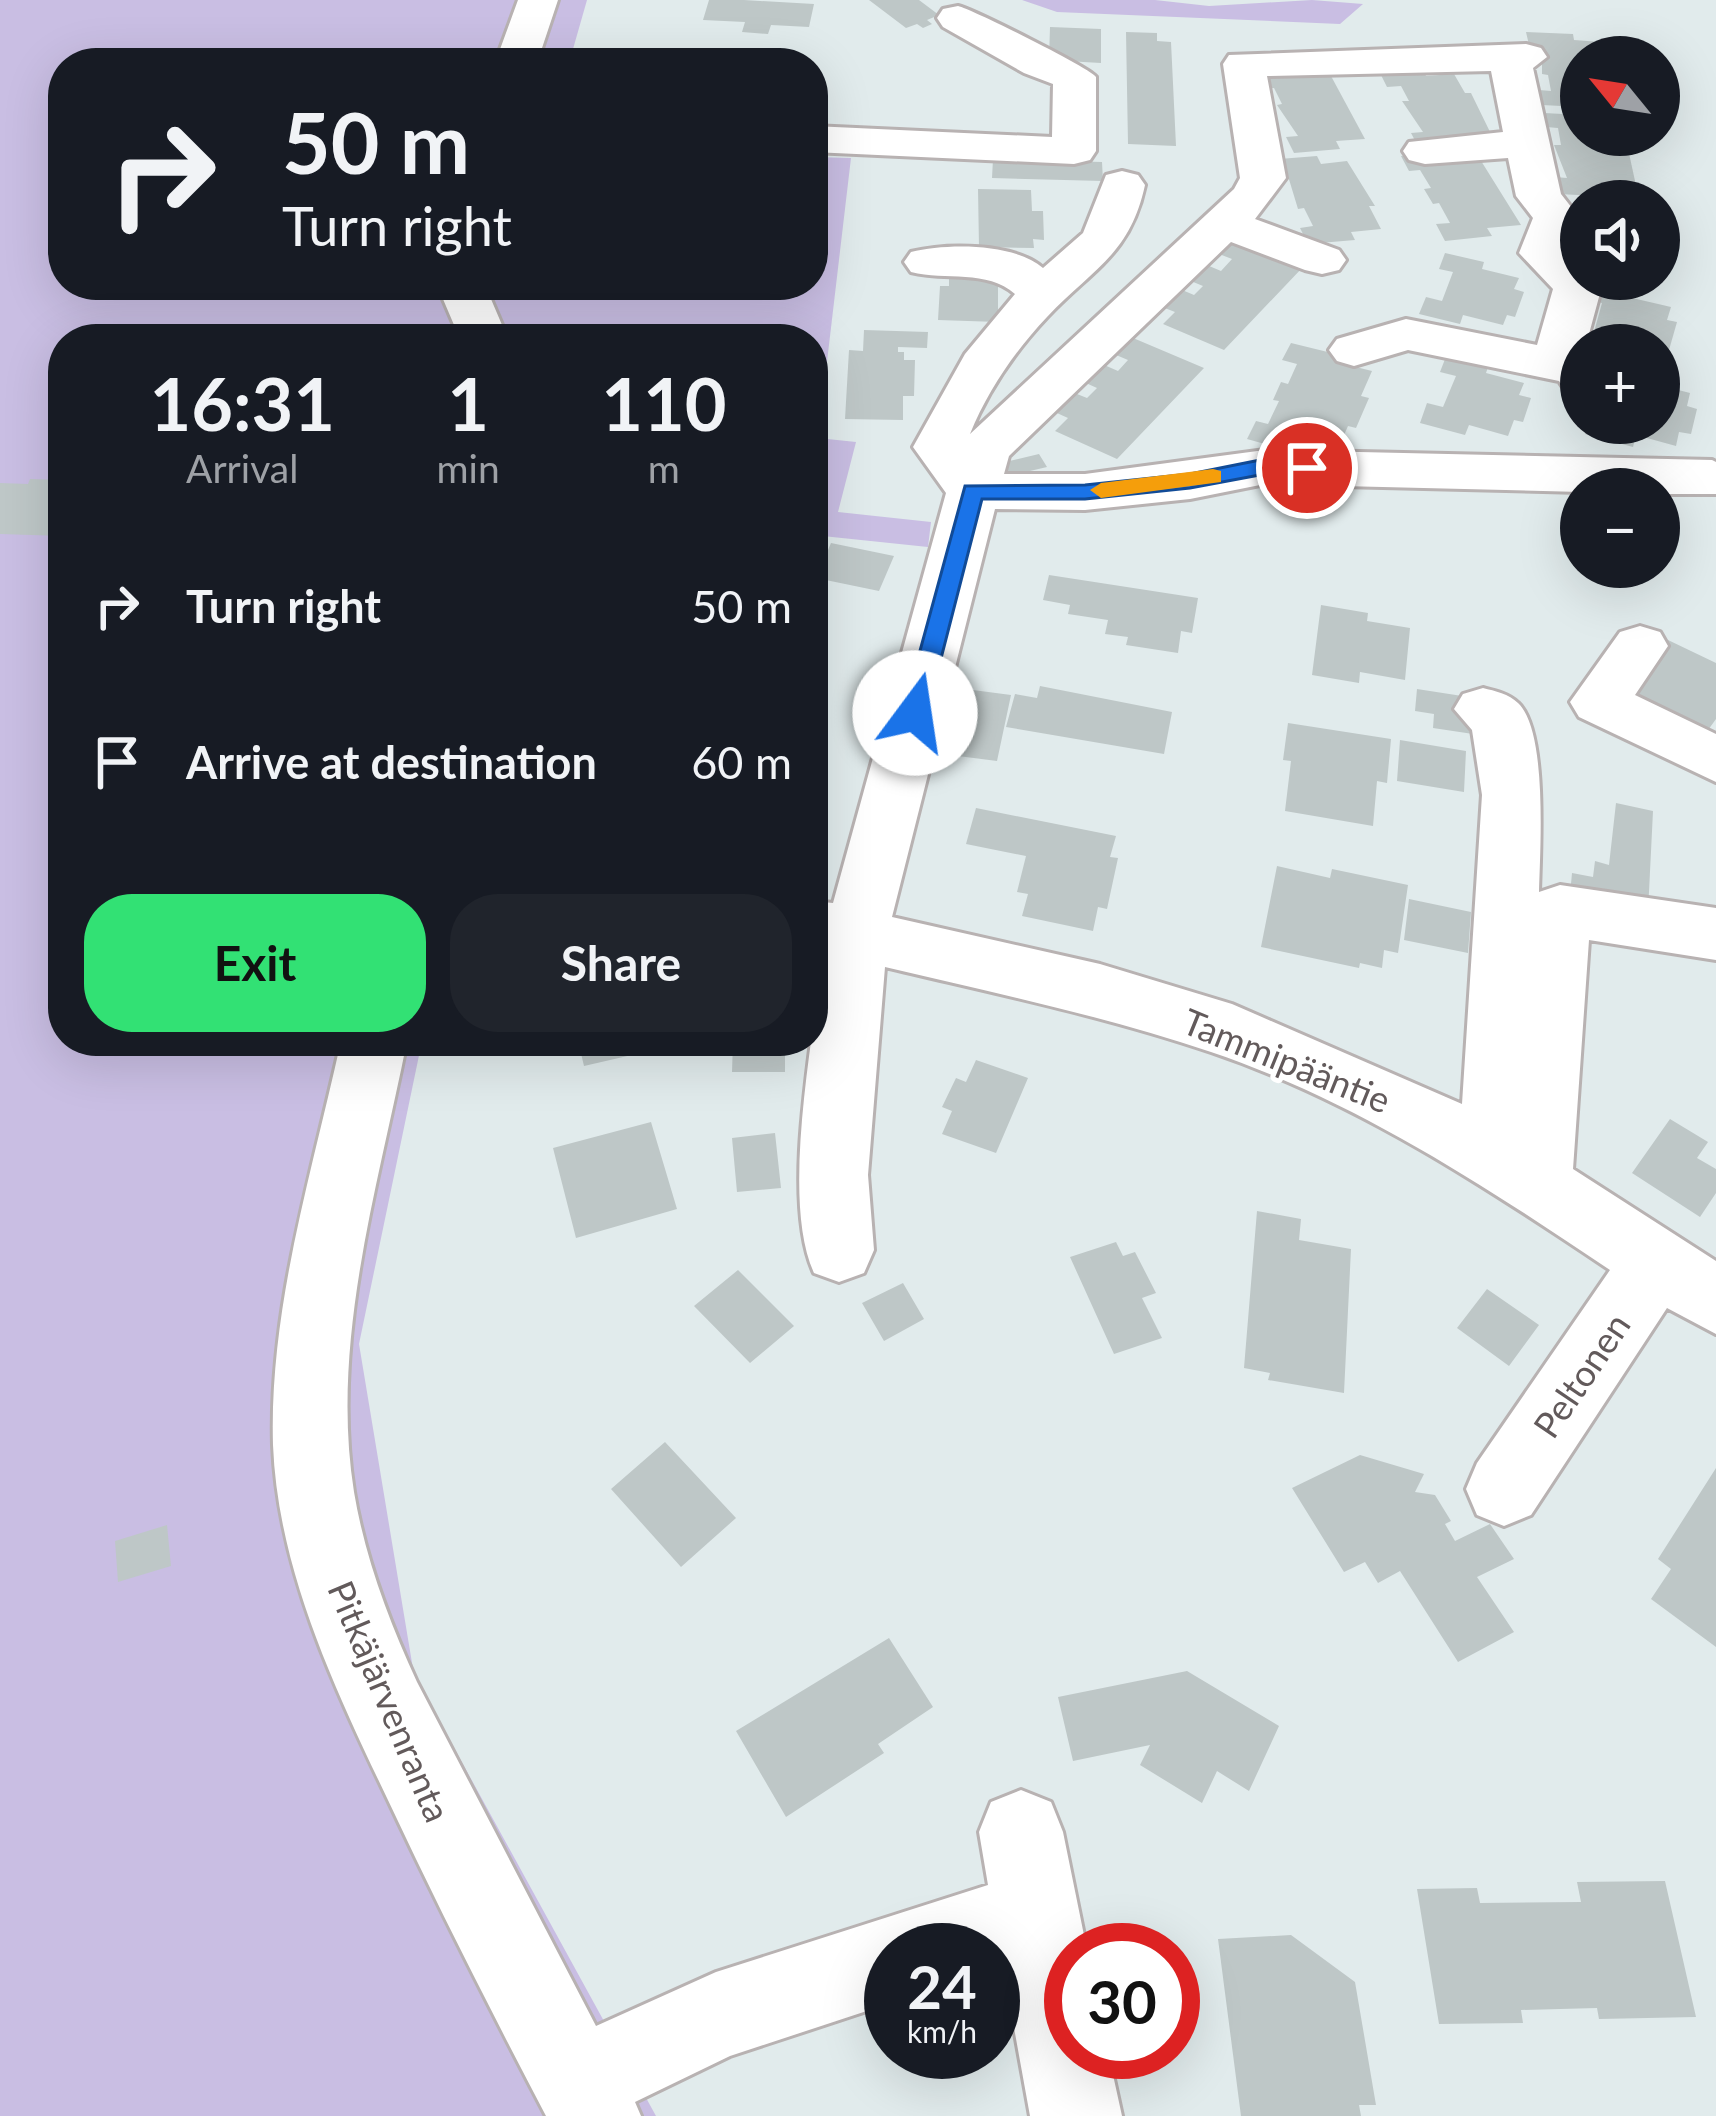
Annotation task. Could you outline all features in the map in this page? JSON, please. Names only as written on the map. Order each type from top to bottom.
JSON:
[{"type":"street","points":[[521,48],[538,0]]},
{"type":"street","points":[[828,140],[1074,151],[1075,76],[1039,64],[958,18]]},
{"type":"street","points":[[838,1250],[835,930],[985,448],[1252,197],[1263,178],[1244,64],[1518,57],[1539,196],[1556,217],[1542,253],[1577,286],[1567,324]]},
{"type":"street","points":[[1425,151],[1528,143]]},
{"type":"street","points":[[973,491],[939,447],[952,415],[994,347],[1042,293],[1085,259],[1114,226],[1122,185]]},
{"type":"street","points":[[1224,224],[1322,260]]},
{"type":"street","points":[[928,262],[1012,266],[1042,293]]},
{"type":"street","points":[[1354,350],[1406,334],[1560,379]]},
{"type":"street","points":[[973,491],[1085,492],[1190,481],[1265,466],[1560,475]]},
{"type":"street","points":[[1680,477],[1712,478]]},
{"type":"street","points":[[1640,646],[1599,702],[1716,760]]},
{"type":"street","points":[[1481,1146],[1499,1094],[1511,795],[1499,719],[1483,709]]},
{"type":"street","points":[[1538,1183],[1560,910],[1716,934]]},
{"type":"street","name":"Tammipääntie","points":[[835,930],[1100,991],[1232,1031],[1481,1146],[1716,1301]]},
{"type":"street","name":"Pitkäjärvenranta","points":[[371,1056],[314,1367],[311,1445],[328,1555],[371,1675],[494,1929],[586,2099]]},
{"type":"street","name":"Peltonen","points":[[1504,1489],[1657,1262]]},
{"type":"street","points":[[958,1923],[1029,1872],[1076,2116]]},
{"type":"street","points":[[586,2099],[716,2016],[864,1969]]},
{"type":"shaded area","points":[[0,0],[587,0],[573,48],[48,48],[48,300],[828,300],[828,157],[851,158],[828,353],[828,324],[48,324],[48,1056],[419,1056],[359,1344],[414,1675],[656,2116],[0,2116]]},
{"type":"shaded area","points":[[1022,0],[1155,0],[1209,6],[1312,0],[1363,4],[1340,24],[1057,12]]},
{"type":"shaded area","points":[[828,439],[856,442],[838,512],[931,522],[928,547],[828,537]]},
{"type":"building","points":[[709,0],[814,4],[809,27],[771,25],[768,34],[742,32],[745,22],[703,20]]},
{"type":"building","points":[[869,0],[919,0],[939,15],[927,20],[932,24],[923,28],[917,24],[906,28]]},
{"type":"building","points":[[1050,27],[1101,29],[1101,63],[1049,60]]},
{"type":"building","points":[[1126,32],[1157,33],[1157,41],[1171,42],[1176,146],[1128,144]]},
{"type":"building","points":[[1526,32],[1573,34],[1560,36],[1560,106],[1542,105],[1539,90],[1551,91],[1548,75],[1542,74],[1542,46],[1529,45]]},
{"type":"building","points":[[1423,69],[1426,76],[1454,74],[1465,93],[1471,93],[1492,136],[1420,150],[1411,133],[1423,132],[1402,101],[1409,101],[1401,86],[1387,87],[1380,73]]},
{"type":"building","points":[[1301,72],[1304,78],[1331,76],[1365,139],[1336,141],[1340,149],[1294,153],[1286,137],[1298,136],[1277,105],[1282,104],[1274,88],[1262,89],[1255,76]]},
{"type":"building","points":[[1544,113],[1560,114],[1560,139],[1558,128],[1546,127]]},
{"type":"building","points":[[1554,145],[1560,145],[1560,156],[1630,156],[1635,180],[1560,180],[1558,194],[1555,177],[1567,178]]},
{"type":"building","points":[[1447,152],[1478,156],[1521,225],[1487,228],[1492,236],[1445,241],[1436,224],[1450,223],[1424,189],[1431,188],[1420,170],[1409,171],[1401,156]]},
{"type":"building","points":[[1317,156],[1321,164],[1347,161],[1375,206],[1369,206],[1381,229],[1351,232],[1355,240],[1308,244],[1300,228],[1313,226],[1304,208],[1298,209],[1288,176],[1275,177],[1267,160]]},
{"type":"building","points":[[993,159],[1102,162],[1103,181],[992,178]]},
{"type":"building","points":[[978,189],[1031,190],[1032,211],[1043,211],[1044,240],[1033,239],[1034,248],[979,247]]},
{"type":"building","points":[[1228,238],[1303,267],[1224,350],[1163,324],[1175,312],[1157,305],[1175,287],[1194,295],[1203,286],[1186,279],[1202,263],[1221,271],[1232,259],[1214,252]]},
{"type":"building","points":[[1445,253],[1484,262],[1482,269],[1519,278],[1514,289],[1524,292],[1515,317],[1507,315],[1503,325],[1463,315],[1460,324],[1419,314],[1426,297],[1442,301],[1453,272],[1439,269]]},
{"type":"building","points":[[949,267],[998,269],[998,322],[938,320],[940,286],[949,286]]},
{"type":"building","points":[[1589,300],[1641,300],[1671,307],[1667,320],[1677,322],[1596,324],[1602,303]]},
{"type":"building","points":[[864,330],[928,332],[927,348],[898,347],[904,360],[915,360],[914,396],[903,396],[903,420],[845,419],[849,350],[863,351]]},
{"type":"building","points":[[1126,335],[1204,368],[1117,459],[1055,431],[1068,418],[1048,409],[1067,390],[1087,398],[1097,388],[1077,379],[1095,361],[1118,371],[1128,360],[1109,352]]},
{"type":"building","points":[[1291,343],[1344,356],[1340,363],[1372,371],[1361,396],[1369,398],[1356,428],[1348,426],[1337,451],[1292,439],[1287,450],[1247,439],[1256,421],[1268,424],[1279,401],[1273,400],[1281,382],[1288,384],[1297,364],[1282,360]]},
{"type":"building","points":[[1447,354],[1489,364],[1486,373],[1524,383],[1519,395],[1531,398],[1523,422],[1514,420],[1508,436],[1469,425],[1465,435],[1420,423],[1427,403],[1443,407],[1456,376],[1440,372]]},
{"type":"building","points":[[1680,390],[1690,393],[1687,406],[1697,409],[1691,434],[1680,432]]},
{"type":"building","points":[[1039,454],[1047,467],[1008,476],[1001,463]]},
{"type":"building","points":[[30,479],[48,480],[48,536],[0,534],[0,483],[28,484]]},
{"type":"building","points":[[831,543],[894,556],[879,591],[828,580]]},
{"type":"building","points":[[1049,575],[1198,598],[1192,633],[1181,631],[1178,653],[1126,645],[1128,637],[1105,634],[1108,620],[1068,614],[1070,605],[1043,600]]},
{"type":"building","points":[[1321,605],[1368,613],[1367,621],[1410,628],[1405,680],[1360,672],[1359,683],[1312,675]]},
{"type":"building","points":[[1668,640],[1716,663],[1716,719],[1698,744],[1617,703]]},
{"type":"building","points":[[1040,686],[1172,712],[1164,754],[1006,727],[1015,694],[1037,698]]},
{"type":"building","points":[[1417,689],[1475,698],[1473,734],[1433,728],[1434,714],[1415,711]]},
{"type":"building","points":[[973,690],[1011,695],[997,761],[958,756]]},
{"type":"building","points":[[1288,723],[1391,739],[1387,783],[1377,781],[1373,826],[1285,811],[1291,761],[1283,760]]},
{"type":"building","points":[[1400,740],[1466,751],[1464,792],[1397,781]]},
{"type":"building","points":[[1616,803],[1653,811],[1648,912],[1570,895],[1572,873],[1593,877],[1595,861],[1609,865]]},
{"type":"building","points":[[976,808],[1116,836],[1110,857],[1118,858],[1107,909],[1098,907],[1093,931],[1022,916],[1028,894],[1017,892],[1026,856],[966,844]]},
{"type":"building","points":[[1277,866],[1330,878],[1332,869],[1408,885],[1398,953],[1384,950],[1382,968],[1360,963],[1359,968],[1261,947]]},
{"type":"building","points":[[1409,899],[1471,912],[1468,953],[1404,940]]},
{"type":"building","points":[[582,1056],[627,1056],[584,1066]]},
{"type":"building","points":[[733,1056],[785,1056],[785,1072],[732,1072]]},
{"type":"building","points":[[976,1060],[1028,1078],[996,1153],[942,1134],[952,1111],[942,1107],[956,1078],[966,1082]]},
{"type":"building","points":[[1670,1119],[1708,1142],[1697,1158],[1716,1169],[1716,1193],[1700,1217],[1632,1173]]},
{"type":"building","points":[[651,1122],[677,1209],[576,1238],[553,1148]]},
{"type":"building","points":[[775,1133],[781,1188],[737,1192],[732,1138]]},
{"type":"building","points":[[1257,1211],[1301,1219],[1299,1240],[1351,1249],[1344,1393],[1268,1380],[1270,1373],[1244,1368]]},
{"type":"building","points":[[1116,1242],[1123,1256],[1135,1252],[1156,1293],[1142,1298],[1162,1338],[1114,1354],[1070,1257]]},
{"type":"building","points":[[738,1270],[794,1326],[750,1363],[694,1306]]},
{"type":"building","points":[[903,1283],[924,1319],[884,1341],[862,1303]]},
{"type":"building","points":[[1487,1289],[1539,1325],[1509,1366],[1457,1328]]},
{"type":"building","points":[[665,1442],[736,1518],[681,1567],[611,1489]]},
{"type":"building","points":[[1360,1455],[1424,1474],[1415,1492],[1435,1495],[1451,1521],[1445,1524],[1455,1541],[1490,1524],[1514,1559],[1477,1577],[1514,1632],[1458,1662],[1400,1571],[1378,1583],[1365,1562],[1344,1572],[1292,1488]]},
{"type":"building","points":[[1716,1468],[1716,1647],[1651,1599],[1671,1569],[1658,1559]]},
{"type":"building","points":[[167,1525],[171,1566],[118,1582],[115,1541]]},
{"type":"building","points":[[889,1638],[933,1707],[878,1744],[884,1753],[786,1817],[736,1731]]},
{"type":"building","points":[[1187,1671],[1279,1726],[1249,1791],[1217,1771],[1202,1803],[1140,1765],[1150,1745],[1073,1761],[1058,1697]]},
{"type":"building","points":[[1665,1881],[1696,2017],[1599,2019],[1597,2008],[1521,2010],[1523,2023],[1439,2024],[1417,1889],[1477,1888],[1480,1903],[1581,1902],[1577,1882]]},
{"type":"building","points":[[1291,1935],[1355,1982],[1376,2105],[1359,2105],[1361,2116],[1241,2116],[1218,1939]]},
{"type":"slow traffic","points":[[1101,490],[1213,477]]},
{"type":"route","points":[[915,713],[973,491],[1085,492],[1190,481],[1265,466],[1307,468]]}]
